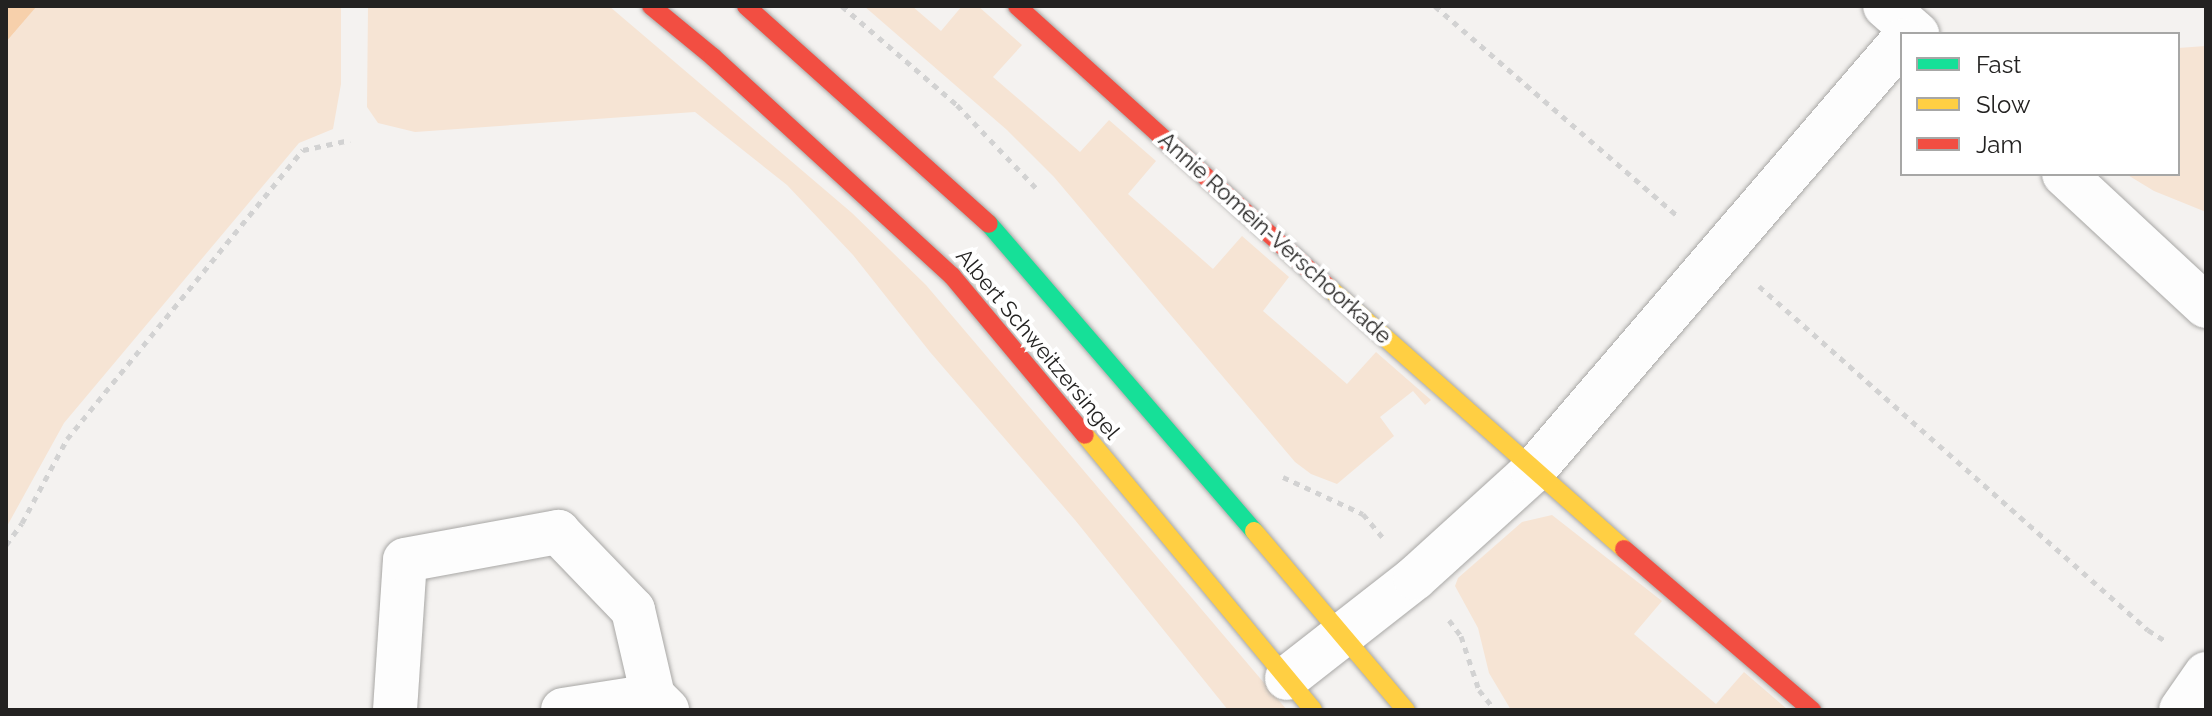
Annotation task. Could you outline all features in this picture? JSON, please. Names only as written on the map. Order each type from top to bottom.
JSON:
[{"type":"street","name":"Albert Schweitzersingel","points":[[651,6],[713,57],[952,276],[1300,694]]},
{"type":"street","name":"Albert Schweitzersingel","points":[[746,6],[1005,238],[1343,632],[1406,710]]},
{"type":"street","name":"Annie Romein-Verschoorkade","points":[[1017,6],[1533,471],[1812,710]]},
{"type":"street","points":[[1300,694],[1343,632],[1415,578],[1533,471],[1900,35]]},
{"type":"street","points":[[2066,176],[2206,306]]},
{"type":"street","points":[[395,710],[405,560],[558,532],[633,610],[660,703],[563,710]]},
{"type":"street","points":[[2181,710],[2206,674]]},
{"type":"path","points":[[1435,6],[1720,252],[2136,620],[2171,644]]},
{"type":"path","points":[[6,545],[22,523],[67,439],[303,150],[350,140]]},
{"type":"path","points":[[1415,578],[1461,636],[1479,690],[1495,710]]},
{"type":"shaded area","points":[[6,6],[37,6],[6,42]]},
{"type":"shaded area","points":[[37,6],[341,6],[341,84],[333,129],[299,143],[64,423],[6,528],[6,42]]},
{"type":"shaded area","points":[[368,6],[609,6],[852,213],[926,285],[1287,710],[1228,710],[1075,520],[930,352],[853,255],[787,185],[695,112],[415,132],[378,123],[367,107]]},
{"type":"shaded area","points":[[864,6],[912,6],[941,31],[962,6],[978,6],[1022,45],[993,77],[1080,152],[1109,120],[1156,161],[1128,194],[1213,269],[1242,236],[1289,277],[1263,311],[1347,384],[1376,352],[1431,400],[1425,405],[1413,391],[1380,417],[1394,436],[1337,484],[1311,474],[1295,462],[1054,177],[1007,130]]},
{"type":"shaded area","points":[[2206,46],[2206,212],[2154,191],[2129,176],[2180,176],[2180,48]]},
{"type":"shaded area","points":[[1552,515],[1662,601],[1634,634],[1716,704],[1744,672],[1788,710],[1511,710],[1489,673],[1478,628],[1455,586],[1458,578],[1522,522]]},
{"type":"traffic: fast","points":[[989,224],[1254,531]]},
{"type":"traffic: slow","points":[[1328,287],[1624,549]]},
{"type":"traffic: slow","points":[[1085,435],[1313,710]]},
{"type":"traffic: slow","points":[[1254,531],[1406,710]]},
{"type":"traffic: jam","points":[[651,6],[713,57],[952,276],[1085,435]]},
{"type":"traffic: jam","points":[[746,6],[989,224]]},
{"type":"traffic: jam","points":[[1017,6],[1328,287]]},
{"type":"traffic: jam","points":[[1624,549],[1812,710]]}]
